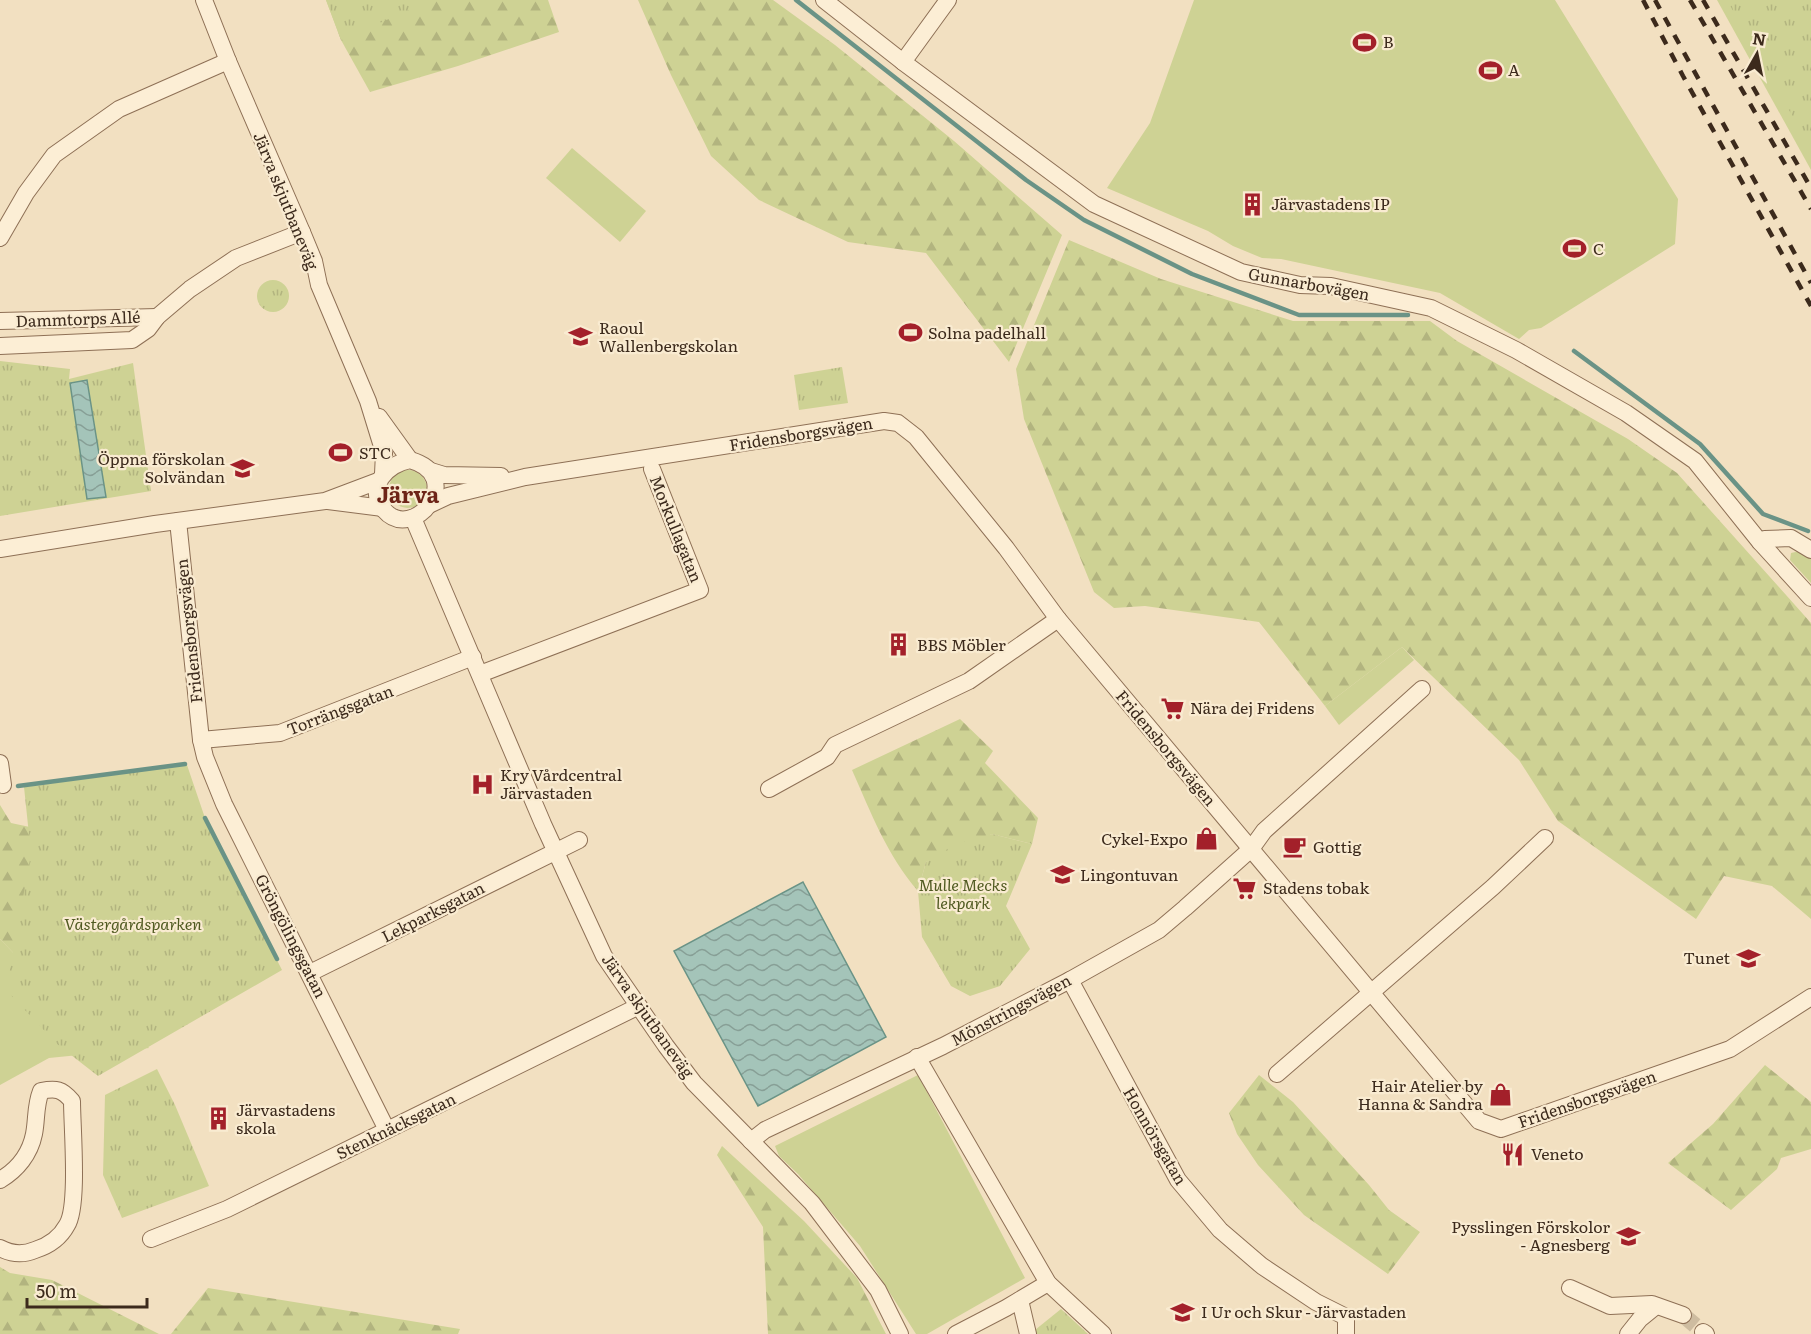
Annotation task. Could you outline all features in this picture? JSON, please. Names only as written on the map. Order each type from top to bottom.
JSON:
[{"type":"street","name":"Järva skjutbaneväg","points":[[204,0],[314,261],[319,285],[368,401],[392,450]]},
{"type":"street","name":"Gunnarbovägen","points":[[824,0],[903,62],[1094,204],[1241,272],[1300,285],[1323,285],[1431,308],[1509,346],[1626,413],[1695,461],[1760,542],[1811,598]]},
{"type":"street","points":[[903,62],[948,0]]},
{"type":"street","points":[[0,237],[26,193],[54,155],[118,109],[228,61]]},
{"type":"street","name":"Dammtorps Allé","points":[[0,346],[132,340],[148,329],[157,317],[190,289],[236,258],[302,232]]},
{"type":"street","name":"Dammtorps Allé","points":[[0,321],[157,317]]},
{"type":"street","name":"Fridensborgsvägen","points":[[431,504],[448,496],[525,477],[884,421],[898,423],[916,437],[1005,548],[1058,619],[1479,1121],[1501,1129],[1730,1049],[1811,997]]},
{"type":"street","points":[[392,450],[410,460],[420,462],[431,471],[436,486],[435,495],[431,504],[413,518],[396,518],[383,508],[377,494],[380,478],[392,450]]},
{"type":"street","points":[[325,501],[380,478],[395,464],[410,460]]},
{"type":"street","name":"Morkullagatan","points":[[480,674],[700,590],[651,469]]},
{"type":"street","name":"Fridensborgsvägen","points":[[431,471],[444,475],[525,477]]},
{"type":"street","points":[[0,549],[325,501],[383,508]]},
{"type":"street","name":"Järva skjutbaneväg","points":[[413,518],[556,851],[604,956],[694,1083],[812,1203],[878,1290],[900,1334]]},
{"type":"street","name":"Fridensborgsvägen","points":[[178,521],[201,741]]},
{"type":"street","points":[[1760,542],[1765,539],[1791,538],[1811,550]]},
{"type":"street","points":[[769,789],[827,757],[835,745],[969,681],[1058,619]]},
{"type":"street","name":"Torrängsgatan","points":[[201,741],[280,733],[473,657]]},
{"type":"street","points":[[1251,849],[1264,831],[1422,689]]},
{"type":"street","name":"Gröngölingsgatan","points":[[201,741],[224,804],[387,1130]]},
{"type":"street","points":[[0,763],[3,785]]},
{"type":"street","points":[[1277,1074],[1493,887],[1545,838]]},
{"type":"street","name":"Lekparksgatan","points":[[310,973],[579,840]]},
{"type":"street","name":"Mönstringsvägen","points":[[751,1141],[765,1130],[943,1046],[1070,980],[1159,930],[1251,849]]},
{"type":"street","name":"Honnörsgatan","points":[[1070,980],[1178,1180],[1220,1230],[1262,1266],[1316,1302],[1346,1317],[1346,1334]]},
{"type":"street","name":"Stenknäcksgatan","points":[[151,1239],[227,1209],[639,1006]]},
{"type":"street","points":[[917,1057],[1048,1283],[1103,1334]]},
{"type":"street","points":[[0,1180],[17,1168],[27,1155],[34,1134],[36,1103],[41,1092],[53,1088],[63,1091],[72,1101],[73,1206],[69,1224],[60,1236],[46,1247],[27,1253],[8,1252],[0,1248]]},
{"type":"street","points":[[956,1334],[1048,1283]]},
{"type":"street","points":[[1570,1288],[1610,1306],[1656,1306],[1683,1315]]},
{"type":"street","points":[[1020,1300],[1028,1334]]},
{"type":"street","points":[[1628,1334],[1640,1319],[1656,1306]]},
{"type":"green space","points":[[326,0],[548,0],[559,32],[458,66],[370,92],[341,40]]},
{"type":"green space","points":[[326,0],[432,0],[341,40]]},
{"type":"green space","points":[[638,0],[773,0],[835,45],[954,141],[1062,235],[1009,362],[926,253],[848,242],[759,200],[711,156],[671,75]]},
{"type":"green space","points":[[1194,0],[1555,0],[1678,199],[1675,244],[1541,328],[1529,330],[1519,339],[1440,293],[1281,259],[1262,258],[1233,246],[1208,231],[1107,188],[1150,123]]},
{"type":"green space","points":[[1717,0],[1811,0],[1811,170]]},
{"type":"green space","points":[[1727,0],[1811,0],[1811,149]]},
{"type":"green space","points":[[572,148],[646,211],[620,242],[546,178]]},
{"type":"green space","points":[[1069,240],[1161,279],[1293,321],[1430,321],[1457,341],[1628,439],[1677,473],[1811,623],[1811,919],[1772,886],[1724,876],[1696,919],[1558,821],[1519,760],[1402,647],[1325,706],[1259,622],[1145,606],[1114,608],[1094,592],[1024,419],[1016,369]]},
{"type":"green space","points":[[273,280],[284,285],[289,296],[284,307],[273,312],[262,307],[257,296],[262,285]]},
{"type":"green space","points":[[0,361],[70,369],[69,379],[133,363],[151,491],[0,516]],"holes":[[[87,380],[106,496],[88,499],[70,384]]]},
{"type":"green space","points":[[842,367],[848,403],[799,410],[794,375]]},
{"type":"green space","points":[[408,470],[415,471],[421,476],[426,482],[426,496],[421,502],[415,507],[408,508],[401,507],[395,502],[390,496],[389,489],[390,482],[395,476],[401,471]]},
{"type":"green space","points":[[1800,551],[1811,558],[1811,583],[1790,560],[1791,553]]},
{"type":"green space","points":[[1402,647],[1414,660],[1339,725],[1325,706]]},
{"type":"green space","points":[[960,719],[993,751],[985,763],[1038,818],[1032,844],[992,834],[926,862],[918,891],[897,863],[873,818],[852,770]]},
{"type":"green space","name":"Västergårdsparken","points":[[187,765],[205,818],[282,970],[98,1076],[57,1044],[6,990],[31,854],[24,787]]},
{"type":"green space","points":[[0,805],[11,823],[44,830],[23,963],[0,939]]},
{"type":"green space","name":"Mulle Mecks lekpark","points":[[992,834],[1032,844],[1006,906],[1030,949],[1000,986],[970,996],[951,986],[922,937],[918,891],[926,862],[956,844]]},
{"type":"green space","points":[[0,939],[23,963],[129,1023],[149,1048],[49,1058],[0,1085]]},
{"type":"green space","points":[[1765,1065],[1811,1102],[1811,1149],[1781,1158],[1777,1169],[1731,1210],[1668,1163],[1713,1124]]},
{"type":"green space","points":[[157,1069],[175,1105],[209,1186],[122,1218],[103,1175],[105,1095]]},
{"type":"green space","points":[[918,1075],[1025,1278],[927,1334],[916,1334],[860,1246],[798,1174],[779,1156],[775,1146]]},
{"type":"green space","points":[[1259,1075],[1293,1102],[1389,1210],[1420,1232],[1388,1274],[1304,1215],[1258,1165],[1237,1134],[1229,1113]]},
{"type":"green space","points":[[722,1146],[804,1221],[857,1278],[886,1334],[768,1334],[763,1227],[717,1155]]},
{"type":"green space","points":[[0,1267],[10,1273],[52,1280],[159,1334],[0,1334]]},
{"type":"green space","points":[[208,1288],[460,1329],[458,1334],[171,1334]]},
{"type":"green space","points":[[1061,1309],[1088,1334],[1036,1334],[1035,1330]]},
{"type":"water","points":[[87,380],[106,497],[87,499],[70,383]]},
{"type":"water","points":[[803,882],[886,1037],[758,1106],[674,951]]},
{"type":"waterway","points":[[796,0],[1026,180],[1084,220],[1192,274],[1299,315],[1408,315]]},
{"type":"waterway","points":[[1574,351],[1700,444],[1763,514],[1808,531]]},
{"type":"waterway","points":[[18,786],[185,764]]},
{"type":"waterway","points":[[205,818],[277,959]]},
{"type":"tunnel","points":[[1683,1315],[1703,1332]]},
{"type":"railway","points":[[1643,0],[1811,306]]},
{"type":"railway","points":[[1655,0],[1811,283]]},
{"type":"railway","points":[[1690,0],[1811,209]]},
{"type":"railway","points":[[1703,0],[1811,188]]},
{"type":"place","name":"B","points":[[1365,42]]},
{"type":"place","name":"A","points":[[1490,70]]},
{"type":"place","name":"Järvastadens IP","points":[[1253,204]]},
{"type":"place","name":"C","points":[[1575,249]]},
{"type":"place","name":"Solna padelhall","points":[[910,333]]},
{"type":"place","name":"Raoul Wallenbergskolan","points":[[581,337]]},
{"type":"place","name":"STC","points":[[341,453]]},
{"type":"place","name":"Öppna förskolan Solvändan","points":[[243,468]]},
{"type":"place","name":"BBS Möbler","points":[[899,645]]},
{"type":"place","name":"Nära dej Fridens","points":[[1172,708]]},
{"type":"place","name":"Kry Vårdcentral Järvastaden","points":[[482,784]]},
{"type":"place","name":"Cykel-Expo","points":[[1206,839]]},
{"type":"place","name":"Gottig","points":[[1295,847]]},
{"type":"place","name":"Lingontuvan","points":[[1062,875]]},
{"type":"place","name":"Stadens tobak","points":[[1245,888]]},
{"type":"place","name":"Tunet","points":[[1748,958]]},
{"type":"place","name":"Hair Atelier by Hanna & Sandra","points":[[1501,1095]]},
{"type":"place","name":"Järvastadens skola","points":[[218,1119]]},
{"type":"place","name":"Veneto","points":[[1513,1154]]},
{"type":"place","name":"Pysslingen Förskolor - Agnesberg","points":[[1628,1236]]},
{"type":"place","name":"I Ur och Skur - Järvastaden","points":[[1183,1312]]},
{"type":"district","name":"Järva","points":[[408,495]]}]
